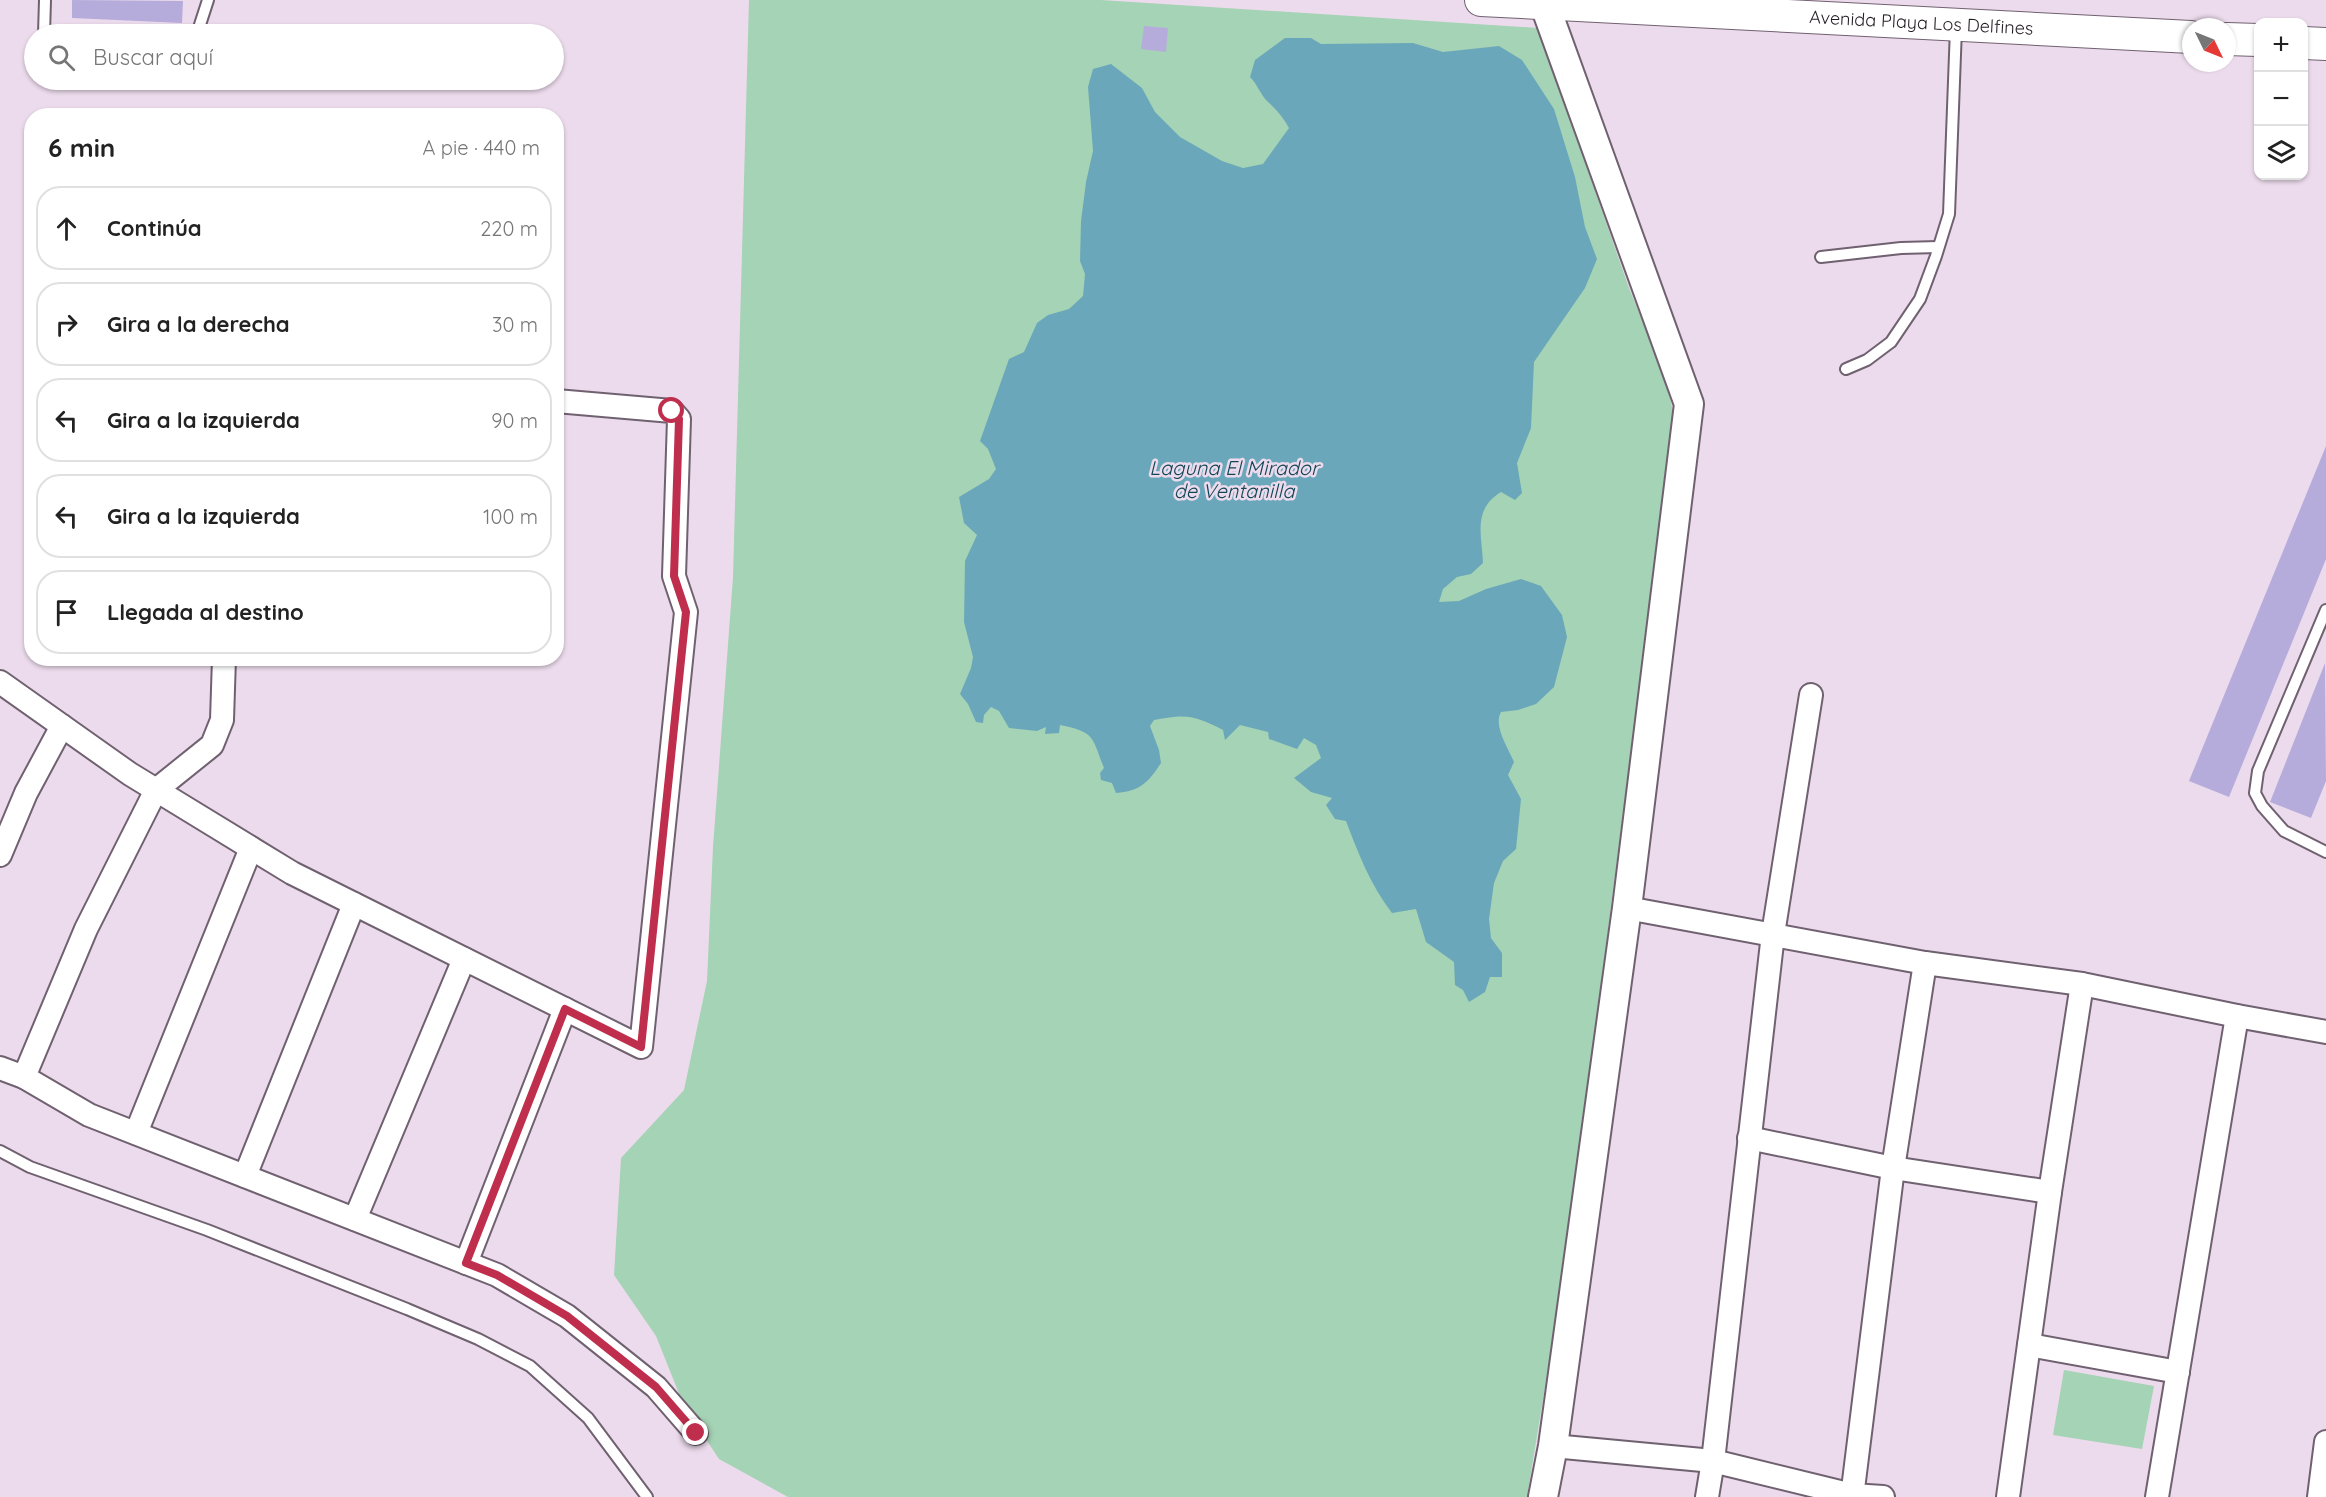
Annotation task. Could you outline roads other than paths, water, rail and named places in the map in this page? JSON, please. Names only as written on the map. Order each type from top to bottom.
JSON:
[{"type":"main road","name":"Avenida Playa Los Delfines","points":[[1481,0],[2182,37]]},
{"type":"main road","points":[[2236,39],[2254,40]]},
{"type":"main road","points":[[2308,43],[2326,44]]},
{"type":"street","points":[[1542,2],[1689,404],[1627,908],[1553,1446],[1543,1497]]},
{"type":"street","points":[[0,682],[130,774],[292,873],[641,1047],[686,612],[674,576],[679,419],[672,411],[564,402]]},
{"type":"street","points":[[24,1077],[86,928],[156,790],[212,745],[222,720],[224,666]]},
{"type":"street","points":[[1707,1497],[1773,934],[1811,695]]},
{"type":"street","points":[[0,855],[26,793],[62,726]]},
{"type":"street","points":[[136,1134],[251,848]]},
{"type":"street","points":[[245,1176],[354,904]]},
{"type":"street","points":[[1627,908],[1925,963],[2082,984],[2237,1017],[2326,1032]]},
{"type":"street","points":[[355,1220],[464,959]]},
{"type":"street","points":[[1852,1496],[1893,1168],[1925,963]]},
{"type":"street","points":[[2008,1497],[2050,1192],[2082,984]]},
{"type":"street","points":[[466,1263],[565,1009]]},
{"type":"street","points":[[2157,1497],[2237,1017]]},
{"type":"street","points":[[0,1068],[24,1077],[89,1115],[497,1275],[567,1316],[656,1387],[696,1433]]},
{"type":"street","points":[[1749,1138],[1893,1168],[2050,1192]]},
{"type":"street","points":[[2029,1346],[2178,1372]]},
{"type":"street","points":[[2319,1497],[2326,1442]]},
{"type":"street","points":[[1553,1446],[1713,1461],[1852,1496],[1883,1497]]},
{"type":"lane","points":[[44,24],[45,0]]},
{"type":"lane","points":[[200,24],[208,0]]},
{"type":"lane","points":[[1846,369],[1867,360],[1891,342],[1920,299],[1949,214],[1956,25]]},
{"type":"lane","points":[[1821,257],[1901,248],[1938,247]]},
{"type":"lane","points":[[2326,610],[2258,771],[2255,793],[2262,806],[2284,831],[2326,852]]},
{"type":"lane","points":[[2,1155],[207,1230],[407,1309],[478,1339],[530,1366],[588,1418],[647,1497]]},
{"type":"water","name":"Laguna El Mirador de Ventanilla","points":[[1285,38],[1311,38],[1321,44],[1413,43],[1443,52],[1499,46],[1522,60],[1554,109],[1575,177],[1585,227],[1597,259],[1585,288],[1534,362],[1531,428],[1517,463],[1522,493],[1515,500],[1501,492],[1492,499],[1482,515],[1483,563],[1471,574],[1457,577],[1443,589],[1439,602],[1459,601],[1486,589],[1521,579],[1541,586],[1562,615],[1567,637],[1554,687],[1536,704],[1518,710],[1501,712],[1499,718],[1502,737],[1514,762],[1508,775],[1521,799],[1516,849],[1503,861],[1494,883],[1489,919],[1491,938],[1502,953],[1502,977],[1490,977],[1485,992],[1469,1002],[1463,990],[1455,985],[1454,962],[1426,942],[1416,909],[1392,913],[1384,903],[1366,869],[1346,821],[1335,819],[1326,805],[1332,798],[1311,792],[1294,778],[1321,758],[1316,745],[1304,738],[1297,749],[1269,739],[1268,732],[1240,725],[1225,740],[1223,730],[1190,717],[1154,720],[1150,726],[1161,763],[1143,785],[1116,793],[1112,783],[1101,780],[1100,773],[1104,768],[1094,743],[1087,734],[1060,725],[1059,733],[1045,734],[1046,727],[1037,731],[1009,728],[999,711],[991,707],[984,715],[983,723],[976,722],[968,704],[960,694],[973,657],[964,622],[965,561],[977,535],[964,523],[959,497],[989,479],[996,469],[988,449],[980,441],[1009,359],[1024,352],[1037,323],[1048,315],[1069,309],[1083,296],[1085,274],[1080,261],[1081,221],[1093,151],[1088,87],[1093,69],[1111,64],[1142,88],[1155,112],[1180,137],[1222,161],[1243,168],[1263,164],[1289,128],[1250,77],[1255,60]]}]
